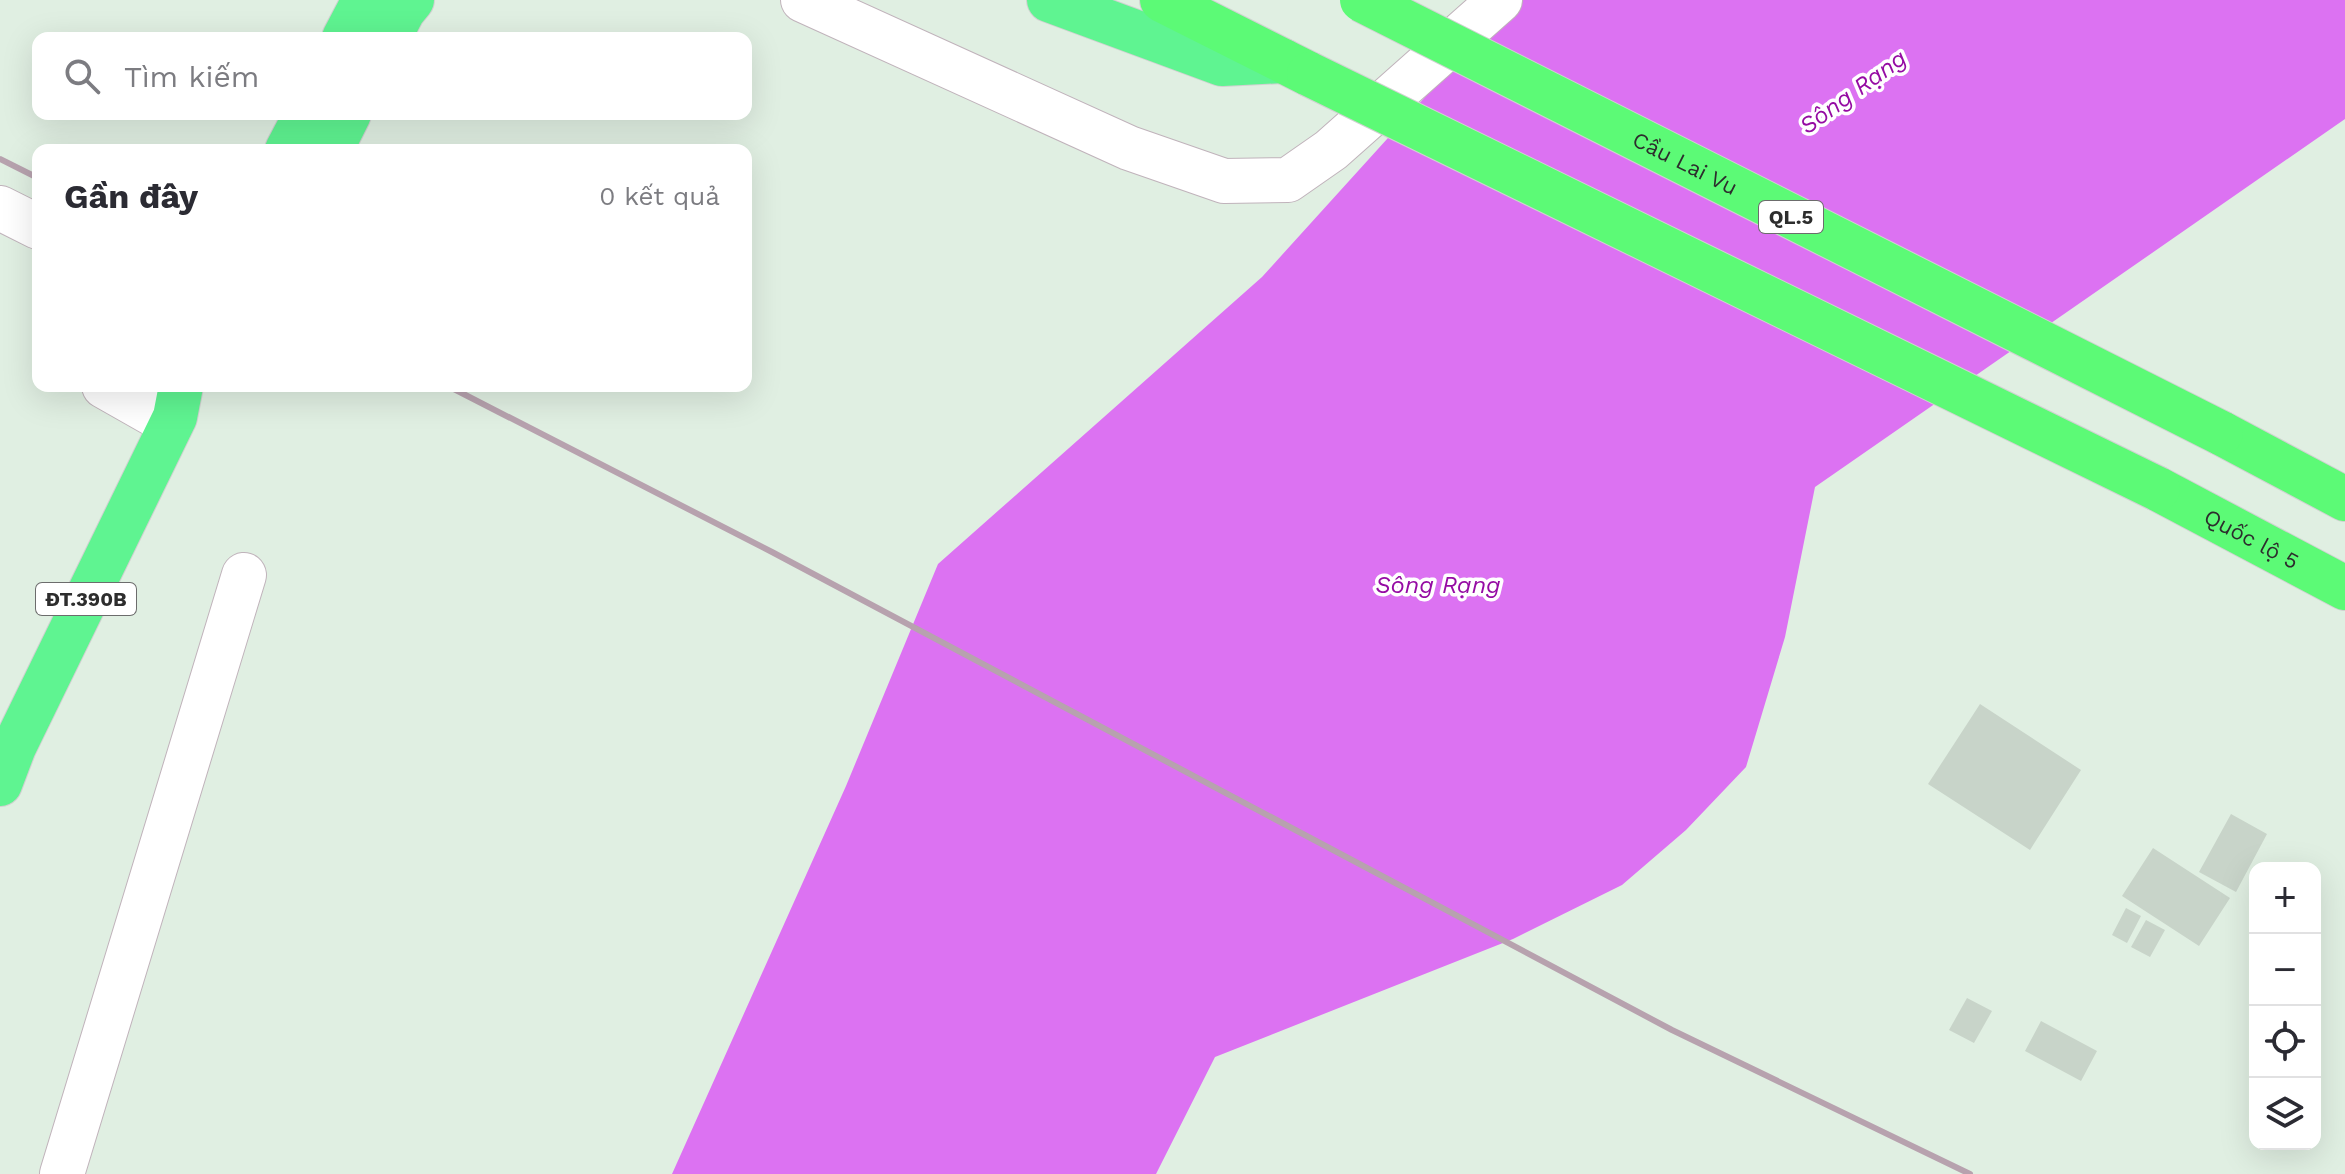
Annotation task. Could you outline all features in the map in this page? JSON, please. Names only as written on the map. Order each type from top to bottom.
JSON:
[{"type":"highway","points":[[1162,0],[1296,68]]},
{"type":"highway","name":"Cầu Lai Vu","points":[[1362,0],[2221,433],[2345,499]]},
{"type":"highway","name":"Quốc lộ 5","points":[[1296,68],[2158,489],[2345,588]]},
{"type":"main road","points":[[347,32],[364,0]]},
{"type":"main road","points":[[392,32],[412,0]]},
{"type":"main road","points":[[1049,0],[1222,64],[1296,68]]},
{"type":"main road","points":[[290,144],[303,120]]},
{"type":"main road","points":[[334,144],[346,120]]},
{"type":"main road","name":"ĐT.390B","points":[[0,784],[14,747],[181,403]]},
{"type":"street","points":[[804,0],[1129,148],[1224,181],[1240,181],[1288,180],[1331,150],[1500,0]]},
{"type":"street","points":[[0,208],[32,224]]},
{"type":"street","points":[[131,392],[181,403]]},
{"type":"street","points":[[62,1174],[244,575]]},
{"type":"water","name":"Sông Rạng","points":[[1513,0],[2345,0],[2345,119],[1815,487],[1785,637],[1746,767],[1686,830],[1622,885],[1513,939],[1215,1057],[1156,1174],[672,1174],[846,786],[938,564],[1262,277]]},
{"type":"building","points":[[1980,704],[2081,770],[2030,850],[1928,784]]},
{"type":"building","points":[[2231,814],[2267,834],[2252,862],[2249,862],[2236,892],[2199,872]]},
{"type":"building","points":[[2153,848],[2230,898],[2199,946],[2122,896]]},
{"type":"building","points":[[2126,908],[2141,916],[2127,943],[2112,935]]},
{"type":"building","points":[[2146,920],[2165,930],[2150,957],[2131,947]]},
{"type":"building","points":[[1967,998],[1992,1011],[1974,1043],[1949,1030]]},
{"type":"building","points":[[2041,1021],[2097,1051],[2081,1081],[2025,1051]]},
{"type":"railway","points":[[0,159],[32,175]]},
{"type":"railway","points":[[460,392],[772,552],[1672,1030],[1970,1174]]}]
